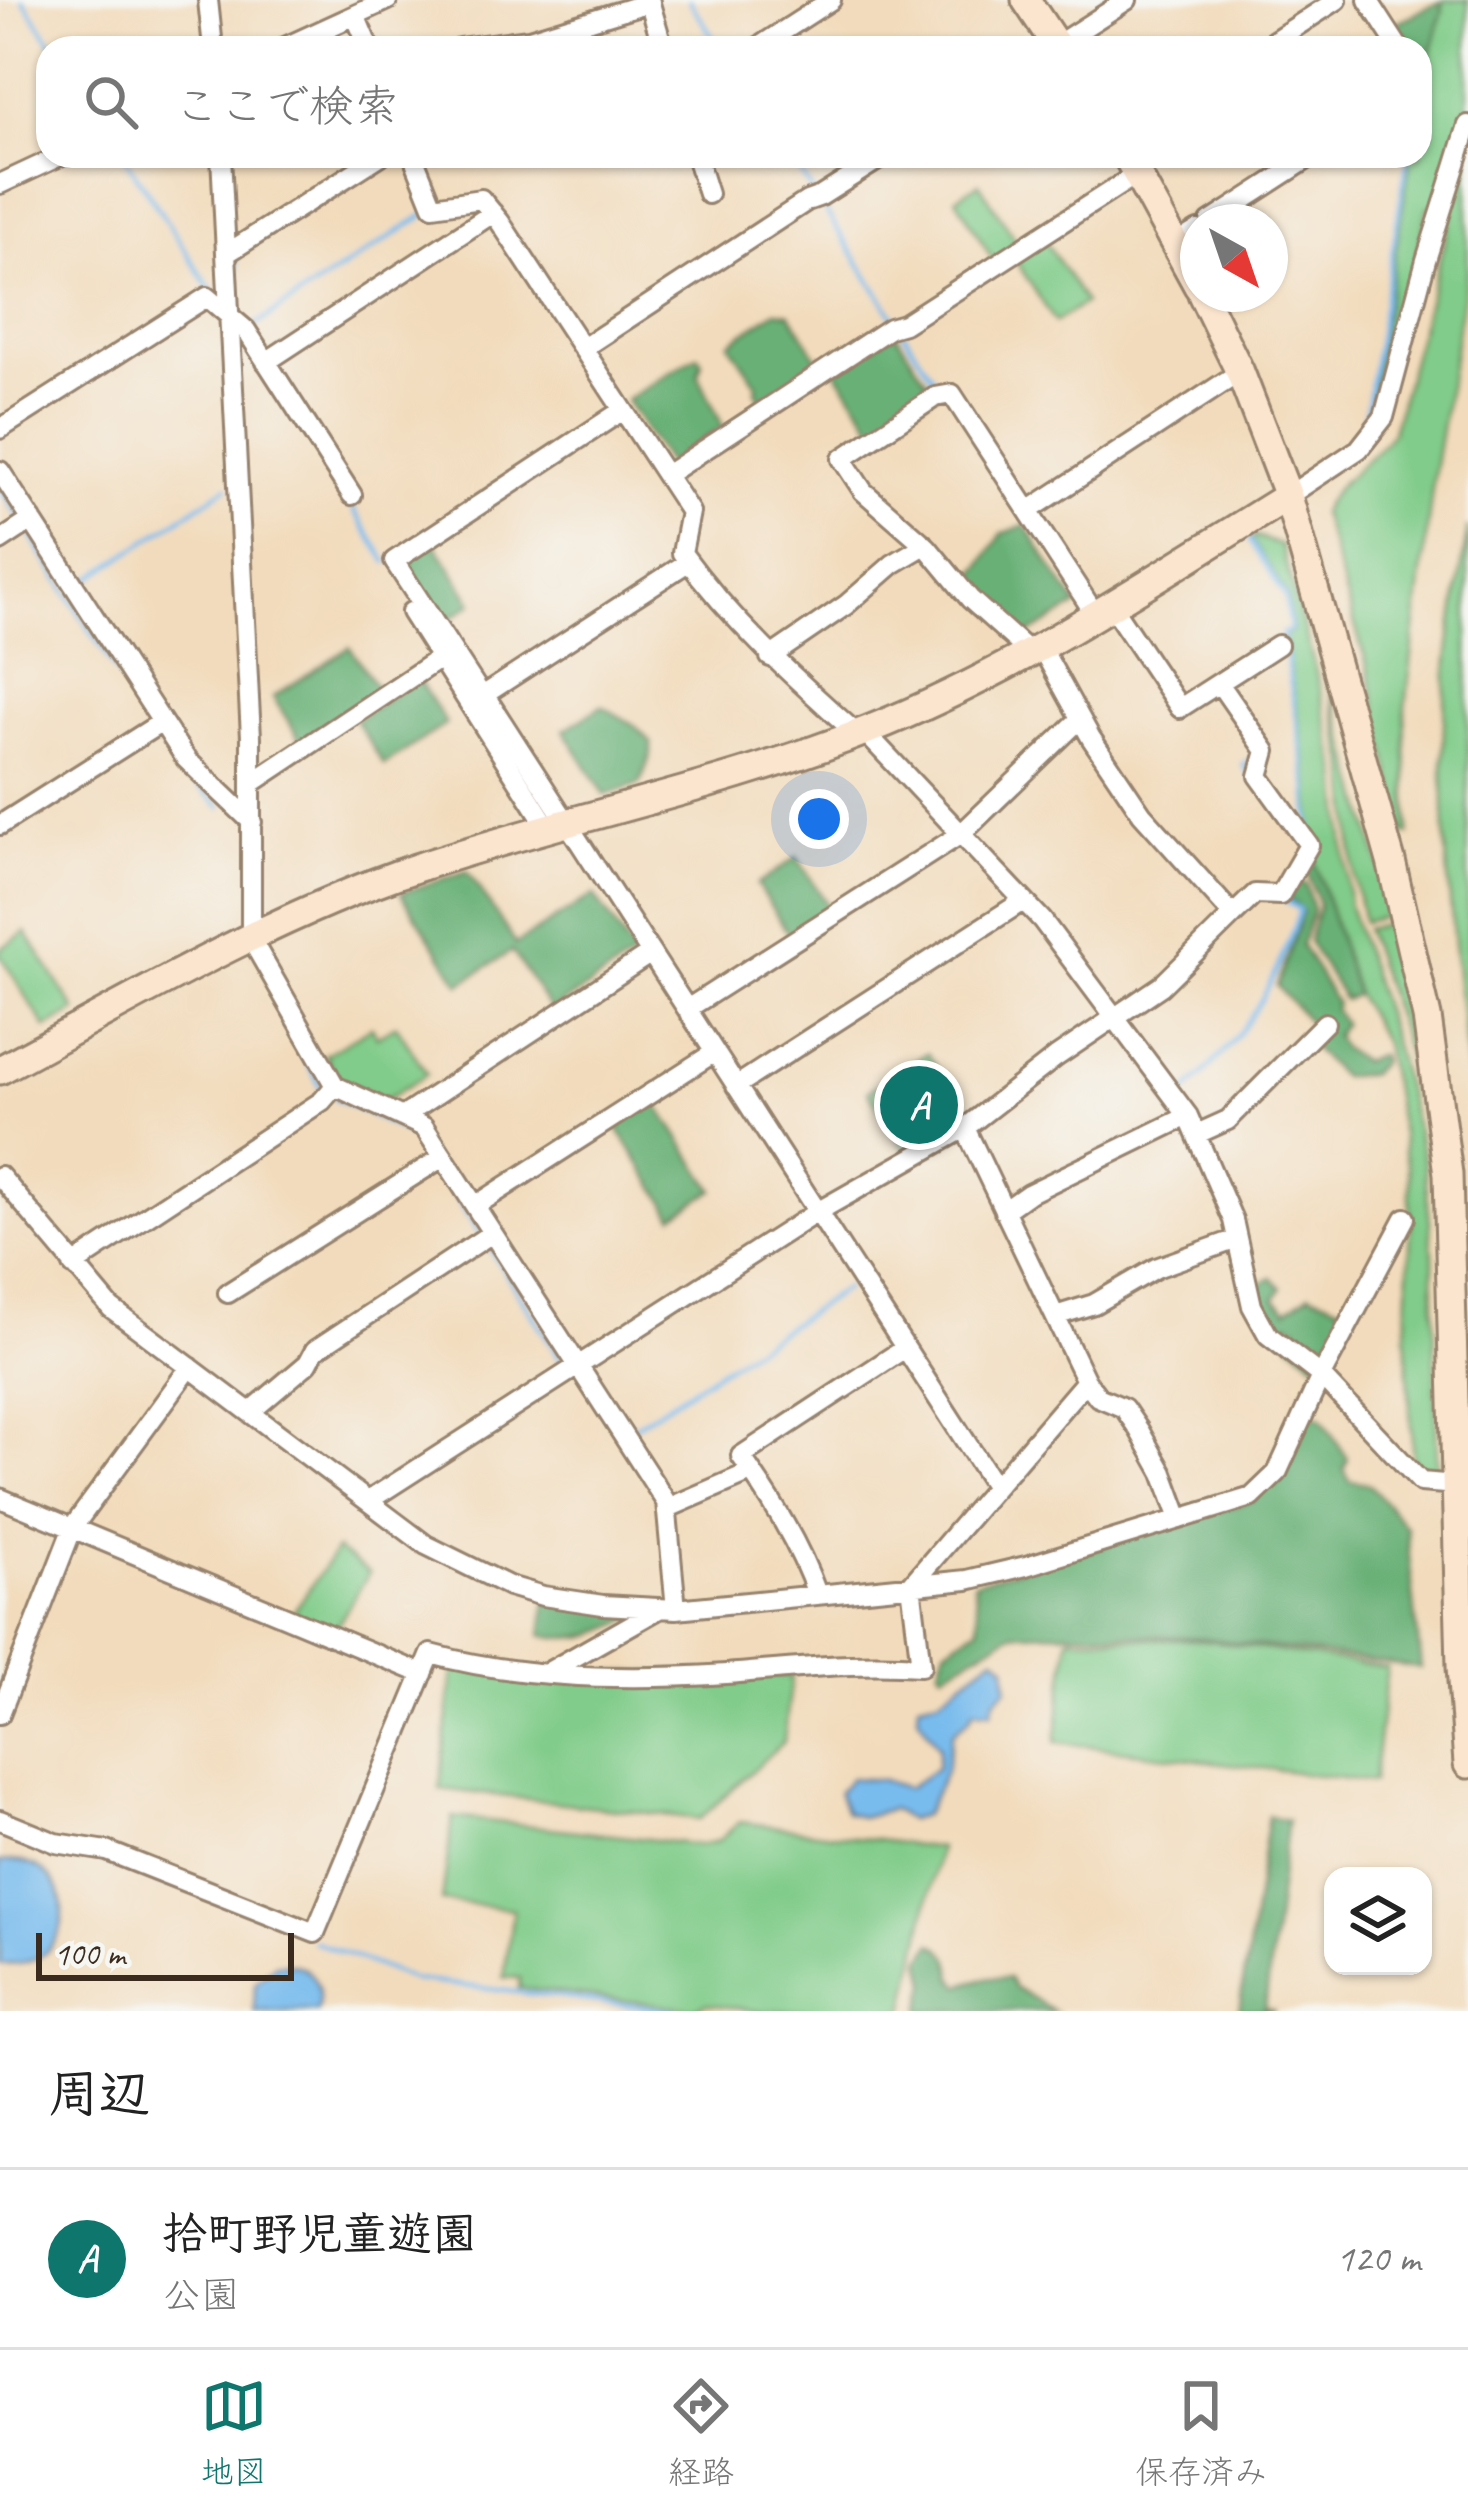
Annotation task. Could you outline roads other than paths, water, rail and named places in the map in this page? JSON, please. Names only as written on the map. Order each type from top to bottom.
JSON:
[{"type":"street","points":[[208,0],[212,36]]},
{"type":"street","points":[[309,36],[388,0]]},
{"type":"street","points":[[776,36],[831,0]]},
{"type":"street","points":[[1026,0],[1048,36]]},
{"type":"street","points":[[1072,36],[1127,0]]},
{"type":"street","points":[[1282,36],[1337,0]]},
{"type":"street","points":[[1368,0],[1391,36]]},
{"type":"street","points":[[539,36],[650,1],[660,36]]},
{"type":"street","points":[[355,15],[364,36]]},
{"type":"street","points":[[0,1070],[337,898],[416,868],[861,733],[942,699],[1036,650],[1288,496],[1359,448],[1384,417],[1468,125]]},
{"type":"street","points":[[3,178],[36,165]]},
{"type":"street","points":[[222,168],[252,783],[251,939],[335,1086],[424,1127],[668,1508],[668,1609]]},
{"type":"street","points":[[226,254],[361,168]]},
{"type":"street","points":[[418,168],[434,206],[481,199],[493,213],[690,512],[682,553],[735,622],[861,733],[1023,901],[1192,1125],[1233,1220],[1252,1306],[1268,1335],[1321,1376],[1421,1482],[1456,1485]]},
{"type":"street","points":[[700,168],[708,194]]},
{"type":"street","points":[[583,348],[865,168]]},
{"type":"street","points":[[666,476],[890,328],[904,324],[1128,168]]},
{"type":"street","points":[[1134,168],[1180,226]]},
{"type":"street","points":[[1238,204],[1293,168]]},
{"type":"street","points":[[266,362],[493,213]]},
{"type":"street","points":[[0,429],[207,297],[246,330],[352,495]]},
{"type":"street","points":[[1211,312],[1240,372],[1288,496],[1391,861],[1427,1017],[1461,1315],[1456,1485],[1468,1764]]},
{"type":"street","points":[[1028,511],[1240,372]]},
{"type":"street","points":[[1233,915],[1142,814],[1036,650],[970,599],[925,545],[863,491],[842,459],[946,392],[952,394],[1028,511],[1180,708],[1278,645]]},
{"type":"street","points":[[623,410],[394,561],[558,826],[651,953],[995,1487]]},
{"type":"street","points":[[0,471],[186,759],[252,822]]},
{"type":"street","points":[[0,541],[32,520]]},
{"type":"street","points":[[770,657],[925,545]]},
{"type":"street","points":[[479,698],[688,562]]},
{"type":"street","points":[[411,612],[440,658],[479,698]]},
{"type":"street","points":[[252,783],[440,658]]},
{"type":"street","points":[[368,1501],[818,1212],[965,1129],[1161,986],[1255,894],[1280,895],[1309,845],[1259,776],[1266,751],[1220,682]]},
{"type":"street","points":[[687,1010],[961,834],[1080,718]]},
{"type":"street","points":[[0,825],[162,722]]},
{"type":"street","points":[[736,1086],[1023,901]]},
{"type":"street","points":[[402,1117],[651,953]]},
{"type":"street","points":[[1004,1211],[1028,1194],[1192,1125],[1228,1120],[1324,1023]]},
{"type":"street","points":[[475,1206],[715,1052]]},
{"type":"street","points":[[73,1265],[322,1101],[335,1086]]},
{"type":"street","points":[[965,1129],[1086,1382],[1098,1397],[1124,1408],[1163,1474],[1180,1519]]},
{"type":"street","points":[[228,1293],[443,1156]]},
{"type":"street","points":[[0,1176],[111,1308],[426,1545],[509,1586],[563,1599],[668,1609],[967,1580],[1252,1497],[1277,1473],[1321,1376],[1405,1218]]},
{"type":"street","points":[[250,1412],[308,1363],[315,1350],[492,1233]]},
{"type":"street","points":[[1055,1316],[1094,1304],[1158,1267],[1237,1239]]},
{"type":"street","points":[[817,1594],[804,1556],[741,1456],[905,1348]]},
{"type":"street","points":[[0,1714],[73,1527],[190,1367]]},
{"type":"street","points":[[0,1820],[56,1843],[107,1851],[315,1933],[431,1654],[546,1673],[722,1674],[860,1661],[921,1666],[911,1585],[1086,1382]]},
{"type":"street","points":[[668,1508],[751,1472]]},
{"type":"street","points":[[0,1498],[423,1674]]},
{"type":"street","points":[[546,1673],[668,1609]]},
{"type":"water","points":[[995,1656],[1006,1665],[1007,1688],[995,1699],[992,1711],[974,1709],[952,1733],[946,1770],[925,1814],[909,1820],[891,1809],[861,1817],[846,1812],[838,1792],[851,1778],[908,1788],[937,1768],[939,1748],[918,1716],[919,1702],[939,1698]]},
{"type":"water","points":[[0,1862],[27,1864],[47,1875],[59,1892],[63,1912],[59,1933],[48,1950],[28,1962],[0,1964]]},
{"type":"water","points":[[276,1964],[297,1965],[311,1975],[318,1990],[317,2011],[254,2011],[255,1983]]},
{"type":"waterway","points":[[23,0],[47,36]]},
{"type":"waterway","points":[[689,0],[712,36]]},
{"type":"waterway","points":[[132,168],[213,293]]},
{"type":"waterway","points":[[798,168],[812,191]]},
{"type":"waterway","points":[[1365,418],[1406,168]]},
{"type":"waterway","points":[[821,204],[896,320]]},
{"type":"waterway","points":[[251,328],[426,214]]},
{"type":"waterway","points":[[236,259],[237,295]]},
{"type":"waterway","points":[[904,333],[940,388]]},
{"type":"waterway","points":[[82,584],[227,487]]},
{"type":"waterway","points":[[0,488],[20,519]]},
{"type":"waterway","points":[[348,501],[387,562]]},
{"type":"waterway","points":[[28,531],[149,723]]},
{"type":"waterway","points":[[1250,540],[1285,596],[1290,630],[1282,634],[1308,785],[1311,835]]},
{"type":"waterway","points":[[157,735],[176,764],[221,807]]},
{"type":"waterway","points":[[1253,779],[1243,765],[1258,753]]},
{"type":"waterway","points":[[526,776],[546,807]]},
{"type":"waterway","points":[[1184,1094],[1241,1031],[1267,989],[1300,910],[1284,900]]},
{"type":"waterway","points":[[281,1015],[322,1089]]},
{"type":"waterway","points":[[335,1098],[418,1138],[430,1156]]},
{"type":"waterway","points":[[438,1168],[479,1233]]},
{"type":"waterway","points":[[488,1246],[565,1365]]},
{"type":"waterway","points":[[630,1429],[846,1288]]},
{"type":"waterway","points":[[94,1858],[168,1885]]},
{"type":"waterway","points":[[313,1941],[414,1980],[676,2011]]},
{"type":"place","name":"拾町野児童遊園","points":[[919,1105]]}]
